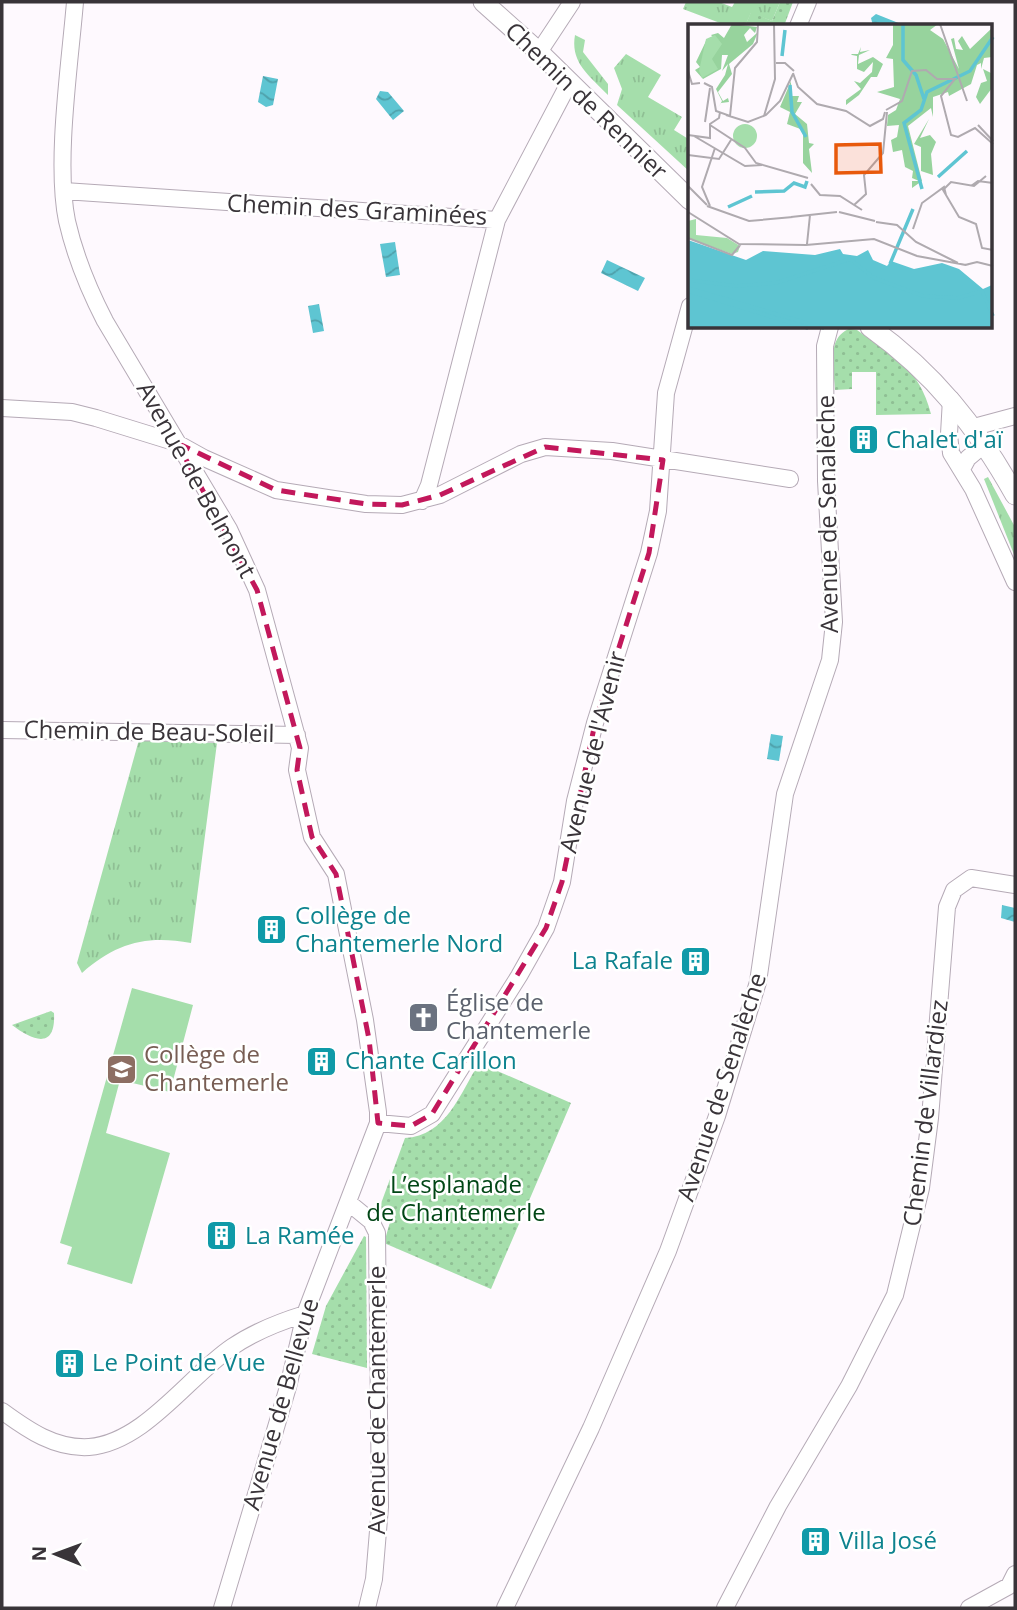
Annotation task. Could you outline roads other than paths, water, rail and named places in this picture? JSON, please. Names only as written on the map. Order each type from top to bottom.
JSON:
[{"type":"street","name":"Avenue de Belmont","points":[[75,2],[64,191],[67,221],[91,293],[229,528],[257,590],[300,748],[297,770],[312,837],[336,874],[369,1039],[378,1123],[349,1203]]},
{"type":"street","name":"Chemin de Rennier","points":[[483,2],[539,52],[688,198]]},
{"type":"street","points":[[539,52],[572,2]]},
{"type":"street","points":[[799,24],[808,2]]},
{"type":"street","name":"Chemin des Graminées","points":[[64,191],[497,220],[569,83]]},
{"type":"street","points":[[422,501],[429,485],[497,220]]},
{"type":"street","name":"Avenue de l'Avenir","points":[[378,1123],[411,1126],[432,1114],[546,928],[562,882],[575,801],[595,723],[649,553],[658,511],[666,393],[688,313]]},
{"type":"street","name":"Avenue de Senalèche","points":[[505,1608],[591,1428],[668,1251],[717,1116],[758,982],[784,801],[830,660],[834,622],[826,481],[825,346],[829,329]]},
{"type":"street","points":[[873,329],[913,360],[951,399],[986,443],[1015,495]]},
{"type":"street","points":[[951,399],[951,453],[962,469],[1015,582]]},
{"type":"street","points":[[2,408],[72,412],[177,443],[276,490],[321,500],[402,505],[422,501],[462,485],[521,454],[545,447],[568,446],[790,479]]},
{"type":"street","points":[[974,427],[1005,416],[1015,416]]},
{"type":"street","points":[[962,469],[972,453],[986,443]]},
{"type":"street","name":"Chemin de Beau-Soleil","points":[[2,730],[297,735]]},
{"type":"street","name":"Chemin de Villardiez","points":[[725,1608],[778,1506],[849,1386],[895,1295],[911,1238],[923,1174],[947,907],[954,890],[971,878],[1015,885]]},
{"type":"street","name":"Avenue de Bellevue","points":[[222,1608],[288,1387],[305,1314],[349,1203]]},
{"type":"street","name":"Avenue de Chantemerle","points":[[349,1203],[370,1221],[377,1233],[380,1507],[374,1579],[367,1608]]},
{"type":"street","points":[[2,1411],[37,1435],[64,1445],[90,1447],[118,1439],[143,1424],[232,1348],[275,1324],[305,1314]]},
{"type":"street","points":[[969,1608],[1009,1586],[1015,1574]]},
{"type":"water","points":[[876,14],[901,24],[872,24],[871,18]]},
{"type":"water","points":[[263,76],[278,79],[273,105],[266,107],[258,102]]},
{"type":"water","points":[[380,91],[388,92],[404,111],[393,120],[376,99]]},
{"type":"water","points":[[395,242],[400,275],[386,277],[380,244]]},
{"type":"water","points":[[607,260],[645,278],[638,291],[601,273]]},
{"type":"water","points":[[319,304],[324,331],[313,333],[308,306]]},
{"type":"water","points":[[771,734],[783,736],[779,761],[767,759]]},
{"type":"water","points":[[1002,905],[1015,908],[1015,922],[1001,918]]},
{"type":"place","name":"Chalet d'aï","points":[[863,440]]},
{"type":"place","name":"Collège de Chantemerle Nord","points":[[272,930]]},
{"type":"place","name":"La Rafale","points":[[696,961]]},
{"type":"place","name":"Église de Chantemerle","points":[[423,1017]]},
{"type":"place","name":"Chante Carillon","points":[[322,1061]]},
{"type":"place","name":"Collège de Chantemerle","points":[[121,1069]]},
{"type":"place","name":"La Ramée","points":[[222,1236]]},
{"type":"place","name":"Le Point de Vue","points":[[69,1363]]},
{"type":"place","name":"Villa José","points":[[816,1541]]},
{"type":"park label","name":"L’esplanade de Chantemerle","points":[[456,1199]]}]
